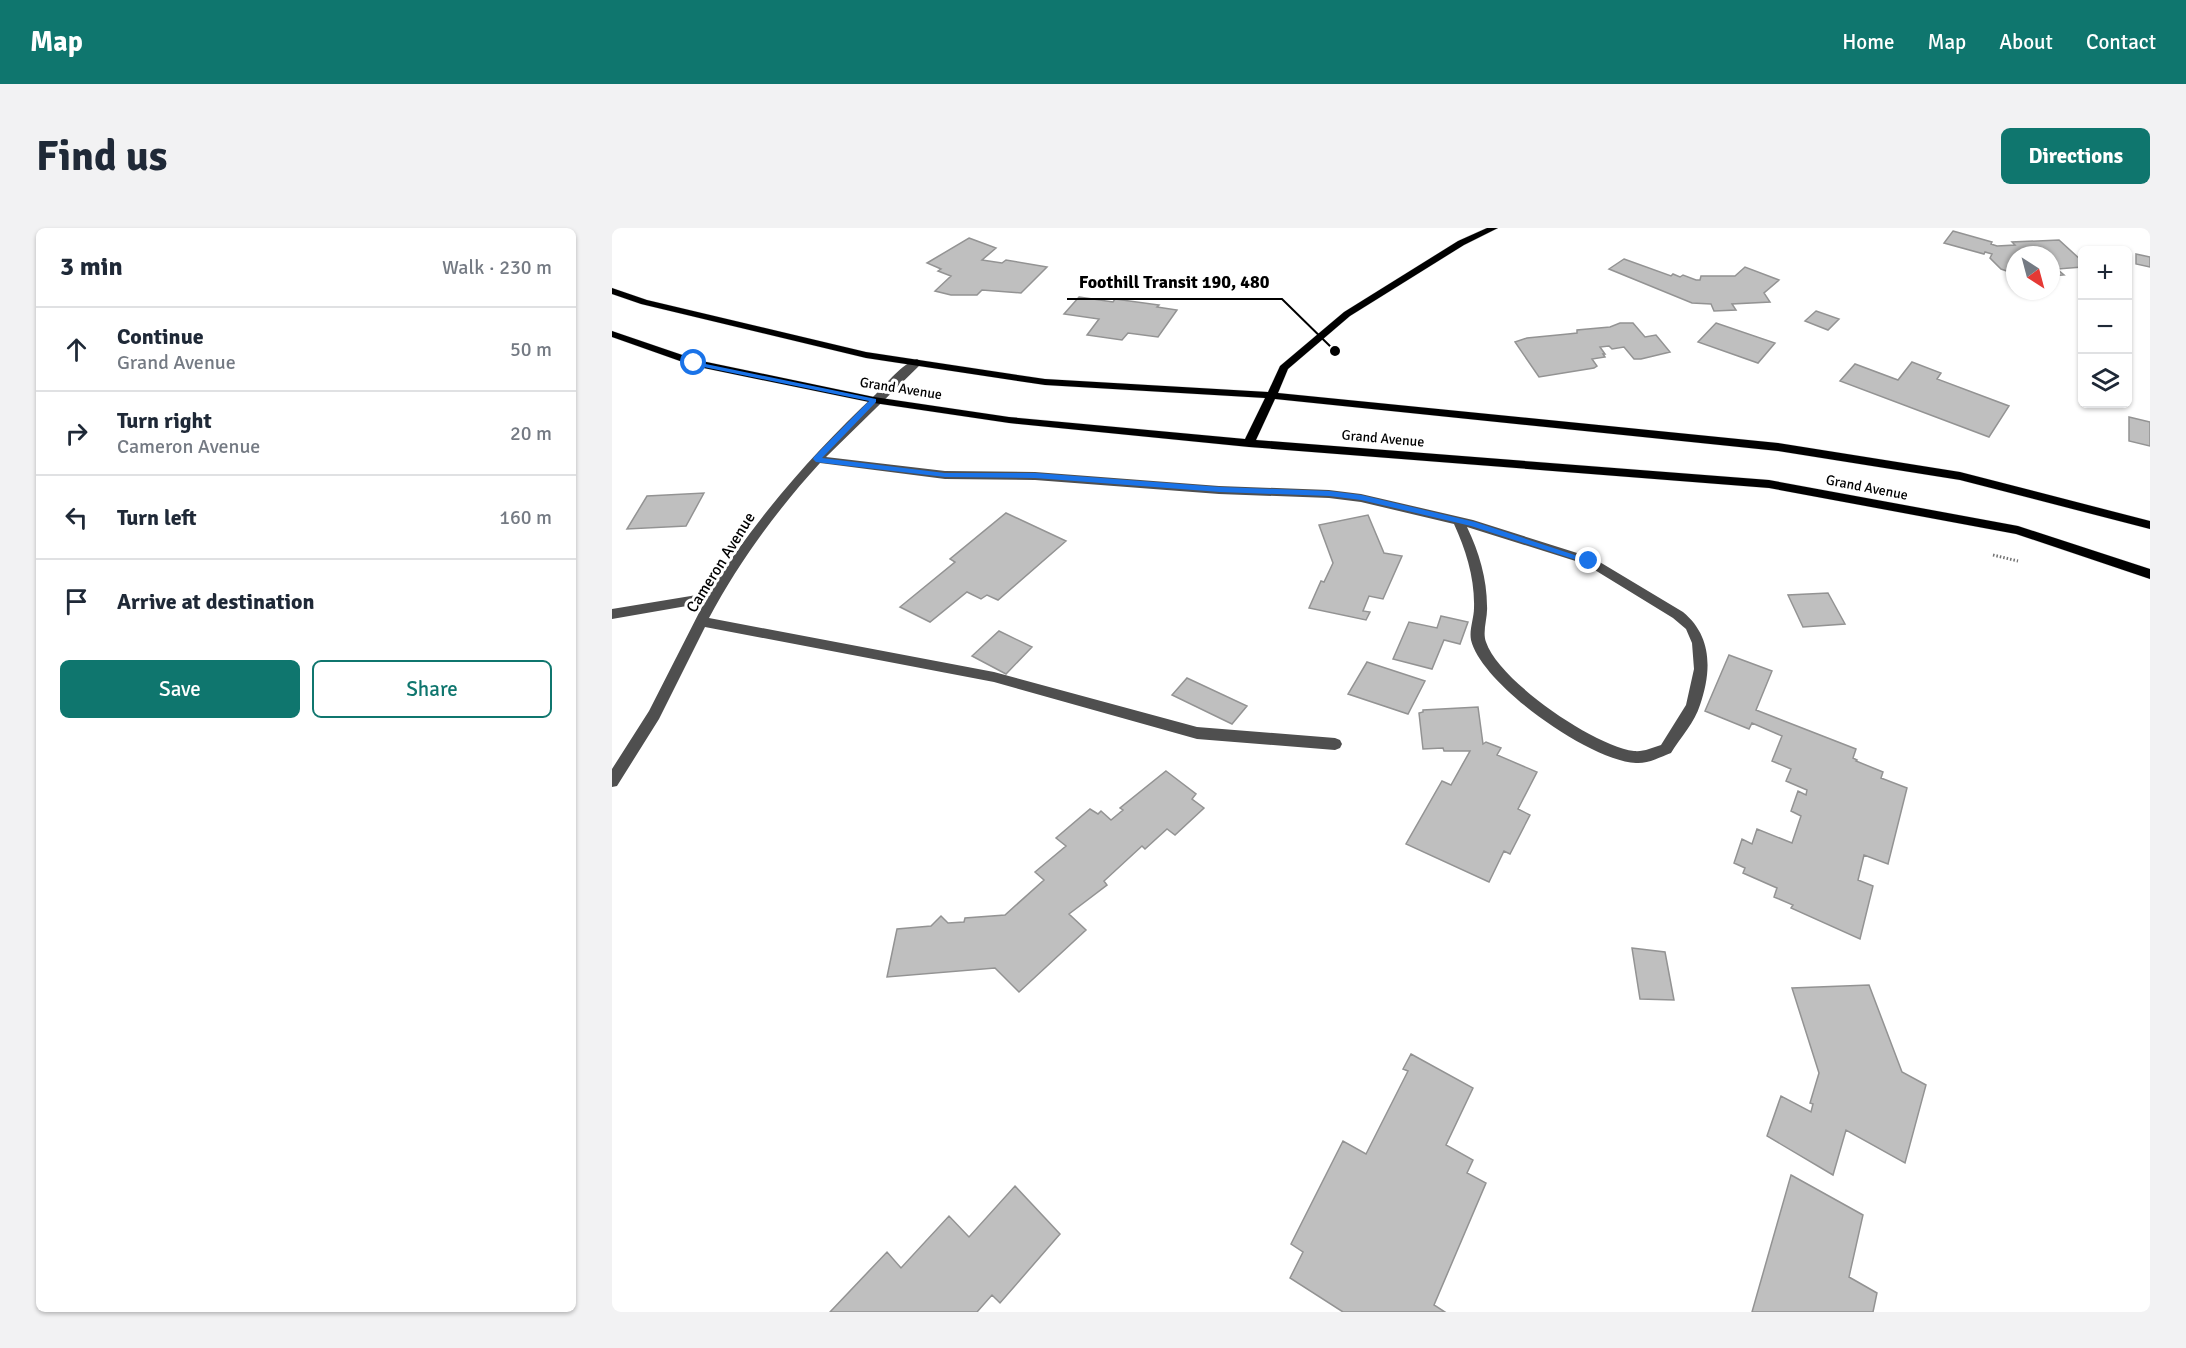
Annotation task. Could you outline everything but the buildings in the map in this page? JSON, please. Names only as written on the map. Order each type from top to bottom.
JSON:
[{"type":"main road","points":[[1249,443],[1284,368],[1347,314],[1461,243],[1494,228]]},
{"type":"main road","name":"Grand Avenue","points":[[612,291],[644,302],[866,355],[1045,382],[1271,395],[1778,447],[1960,476],[2150,525]]},
{"type":"main road","name":"Grand Avenue","points":[[612,334],[694,363],[874,400],[1009,420],[1249,443],[1768,484],[2018,530],[2150,574]]},
{"type":"street","name":"Cameron Avenue","points":[[612,781],[634,752],[714,597],[759,527],[816,459],[874,400],[917,362]]},
{"type":"street","points":[[816,459],[945,475],[1035,476],[1220,490],[1329,494],[1361,498],[1458,520],[1589,561],[1678,615],[1691,626],[1699,643],[1701,669],[1693,706],[1666,749],[1638,758],[1602,747],[1575,734],[1505,679],[1486,657],[1478,639],[1481,612],[1480,586],[1473,550],[1458,520]]},
{"type":"street","points":[[612,614],[714,597]]},
{"type":"street","points":[[701,621],[994,677],[1197,733],[1335,744]]},
{"type":"place","name":"Foothill Transit 190, 480","points":[[1335,351]]},
{"type":"route","points":[[694,363],[874,400],[816,459],[945,475],[1035,476],[1220,490],[1329,494],[1361,498],[1473,524],[1589,561]]}]
